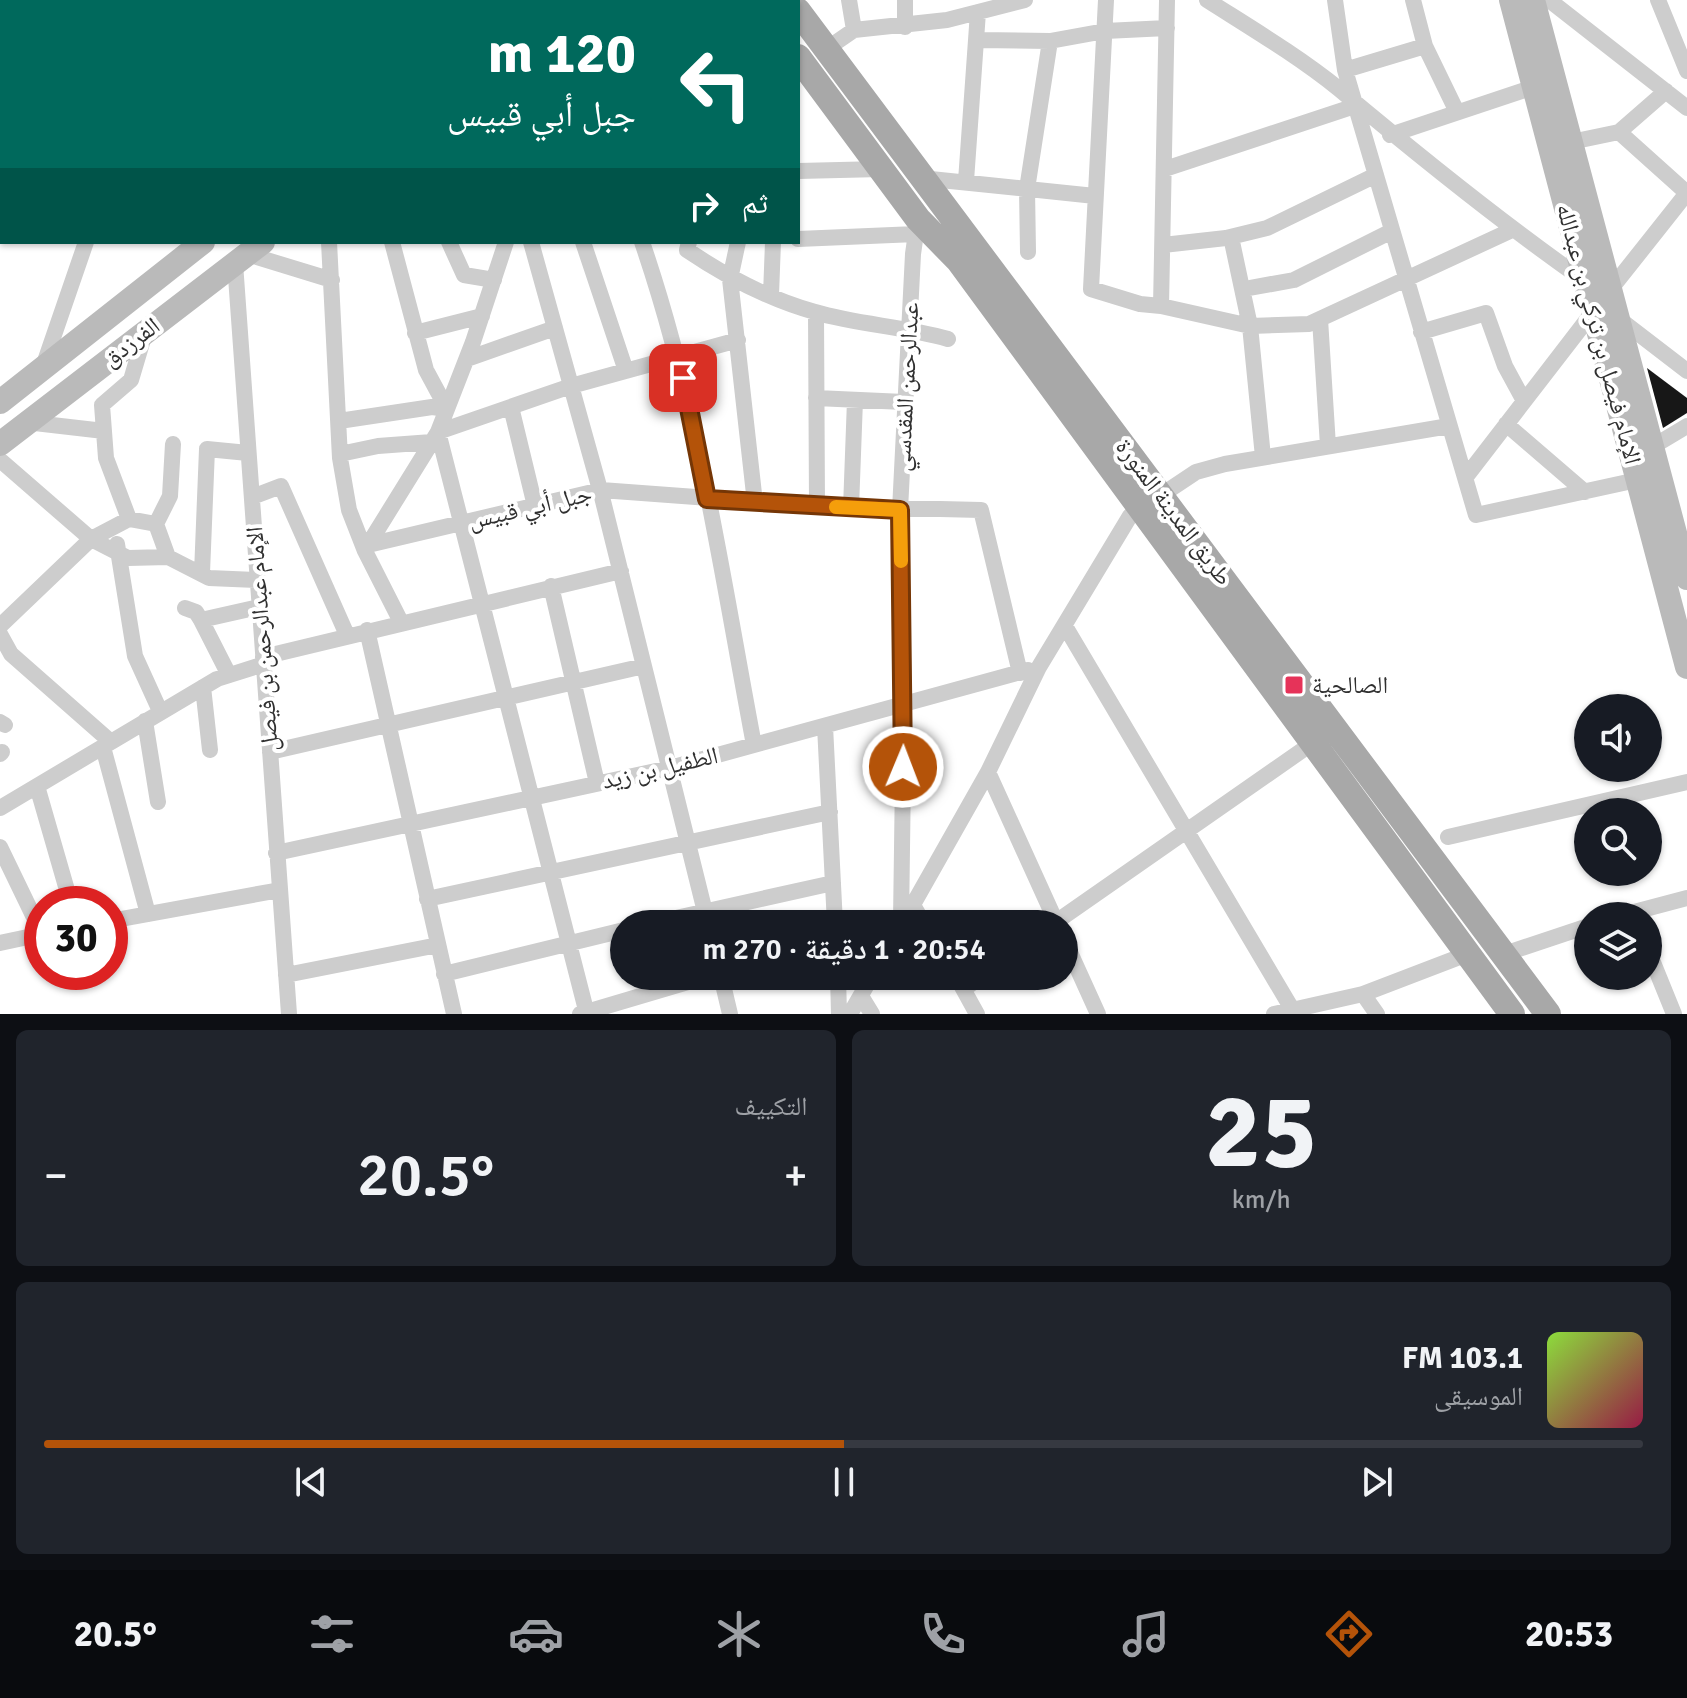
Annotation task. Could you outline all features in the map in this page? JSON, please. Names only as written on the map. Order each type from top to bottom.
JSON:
[{"type":"main road","name":"الإمام فيصل بن تركي بن عبدالله","points":[[1511,0],[1687,667]]},
{"type":"main road","name":"الإمام فيصل بن تركي بن عبدالله","points":[[1533,0],[1687,578]]},
{"type":"main road","name":"طريق المدينة المنورة","points":[[800,14],[1151,500],[1314,742],[1512,1014]]},
{"type":"main road","name":"طريق المدينة المنورة","points":[[800,60],[881,169],[917,226],[959,261],[1151,500],[1548,1014]]},
{"type":"main road","name":"الفرزدق","points":[[0,402],[44,364],[200,244]]},
{"type":"main road","name":"الفرزدق","points":[[0,444],[248,253]]},
{"type":"street","points":[[849,0],[854,30]]},
{"type":"street","points":[[905,0],[905,27]]},
{"type":"street","points":[[825,50],[854,30],[905,27],[969,9],[1023,0]]},
{"type":"street","points":[[1106,0],[1091,289],[1140,304],[1250,326],[1309,324],[1512,230]]},
{"type":"street","points":[[1161,306],[1167,0]]},
{"type":"street","points":[[1207,0],[1339,90],[1390,135],[1512,230],[1585,281]]},
{"type":"street","points":[[1335,0],[1345,70],[1476,515],[1637,480]]},
{"type":"street","points":[[1413,0],[1425,46],[1457,112]]},
{"type":"street","points":[[1549,0],[1687,108]]},
{"type":"street","points":[[1658,0],[1687,71]]},
{"type":"street","points":[[966,181],[978,40],[969,9]]},
{"type":"street","points":[[978,40],[1050,41],[1105,31],[1167,28]]},
{"type":"street","points":[[1028,252],[1027,189],[1050,41]]},
{"type":"street","points":[[1345,70],[1425,46]]},
{"type":"street","points":[[1390,135],[1534,87]]},
{"type":"street","points":[[1571,142],[1619,132],[1666,91]]},
{"type":"street","points":[[1165,169],[1355,106]]},
{"type":"street","points":[[1610,290],[1687,193],[1619,132]]},
{"type":"street","points":[[800,171],[881,169]]},
{"type":"street","points":[[1163,245],[1231,237],[1267,228],[1376,175]]},
{"type":"street","points":[[921,178],[1095,196]]},
{"type":"street","points":[[800,239],[917,226]]},
{"type":"street","name":"عبدالرحمن المقدسي","points":[[901,910],[904,704],[900,510],[904,402],[917,226]]},
{"type":"street","points":[[1244,289],[1294,280],[1392,231]]},
{"type":"street","points":[[1231,237],[1250,326],[1263,457]]},
{"type":"street","points":[[44,364],[85,244]]},
{"type":"street","points":[[329,244],[340,454],[349,510],[365,551],[401,622]]},
{"type":"street","points":[[393,244],[426,370],[447,409]]},
{"type":"street","points":[[450,244],[464,275],[494,280]]},
{"type":"street","points":[[505,244],[467,359],[435,437],[461,523],[584,1013],[661,990]]},
{"type":"street","points":[[532,244],[601,490],[704,910]]},
{"type":"street","points":[[584,244],[626,371]]},
{"type":"street","points":[[643,244],[694,421],[754,745]]},
{"type":"street","points":[[688,244],[687,250],[730,279],[816,313],[909,328],[948,339]]},
{"type":"street","points":[[738,244],[730,279],[755,503]]},
{"type":"street","points":[[771,295],[773,244]]},
{"type":"street","points":[[248,253],[332,280]]},
{"type":"street","name":"الإمام عبدالرحمن بن فيصل","points":[[248,253],[248,453],[289,1014]]},
{"type":"street","points":[[1465,478],[1593,312]]},
{"type":"street","points":[[816,313],[817,506]]},
{"type":"street","points":[[1421,332],[1486,313],[1505,366],[1524,401]]},
{"type":"street","points":[[415,333],[482,316]]},
{"type":"street","points":[[1618,317],[1687,371]]},
{"type":"street","points":[[1320,319],[1328,446]]},
{"type":"street","points":[[467,359],[555,328]]},
{"type":"street","points":[[145,331],[131,380],[102,405],[106,458],[122,523],[117,550],[135,656],[160,711]]},
{"type":"street","points":[[340,454],[435,437],[571,386],[738,340]]},
{"type":"street","points":[[816,398],[904,402]]},
{"type":"street","points":[[851,508],[855,400]]},
{"type":"street","points":[[339,421],[432,407],[447,409]]},
{"type":"street","points":[[511,407],[535,506]]},
{"type":"street","points":[[26,422],[104,431]]},
{"type":"street","points":[[1506,424],[1585,492]]},
{"type":"street","points":[[910,910],[988,772],[1039,667],[1130,516],[1196,472],[1263,457],[1449,426]]},
{"type":"street","points":[[1652,447],[1687,426]]},
{"type":"street","name":"جبل أبي قبيس","points":[[435,437],[368,545],[601,490],[755,503],[900,510],[981,510],[1020,673]]},
{"type":"street","points":[[168,557],[156,524],[170,496],[173,444]]},
{"type":"street","points":[[202,573],[207,449],[248,453]]},
{"type":"street","points":[[0,460],[91,539],[128,558],[168,557],[209,578],[258,580]]},
{"type":"street","points":[[252,497],[281,486],[347,635]]},
{"type":"street","points":[[0,657],[2,632],[91,539],[122,523],[156,524]]},
{"type":"street","points":[[0,808],[160,711],[203,687],[263,660],[367,630],[621,571]]},
{"type":"street","points":[[551,586],[597,783]]},
{"type":"street","points":[[201,620],[259,607]]},
{"type":"street","points":[[185,608],[196,612],[229,675]]},
{"type":"street","points":[[1065,626],[1188,829],[1293,1012]]},
{"type":"street","points":[[367,630],[454,1014]]},
{"type":"street","points":[[2,632],[11,654],[107,745],[148,914]]},
{"type":"street","points":[[270,752],[644,666]]},
{"type":"street","name":"الطفيل بن زيد","points":[[276,853],[670,768],[1039,667]]},
{"type":"street","points":[[203,687],[210,750]]},
{"type":"street","points":[[145,721],[158,802]]},
{"type":"street","points":[[825,726],[834,910]]},
{"type":"street","points":[[1073,910],[1314,742]]},
{"type":"street","points":[[988,772],[1049,910]]},
{"type":"street","points":[[1448,837],[1687,782]]},
{"type":"street","points":[[37,786],[66,886]]},
{"type":"street","points":[[427,899],[830,812]]},
{"type":"street","points":[[0,847],[24,897]]},
{"type":"street","points":[[735,910],[833,883]]},
{"type":"street","points":[[128,918],[280,890]]},
{"type":"street","points":[[1662,905],[1687,898]]},
{"type":"street","points":[[913,905],[916,910]]},
{"type":"street","points":[[1504,954],[1574,931]]},
{"type":"street","points":[[444,974],[610,933]]},
{"type":"street","points":[[0,943],[24,938]]},
{"type":"street","points":[[286,975],[438,945]]},
{"type":"street","points":[[1274,1014],[1363,994],[1470,953]]},
{"type":"street","points":[[1078,970],[1098,1014]]},
{"type":"street","points":[[1662,984],[1674,1014]]},
{"type":"street","points":[[724,990],[730,1014]]},
{"type":"street","points":[[838,990],[839,1014]]},
{"type":"street","points":[[850,1014],[864,990]]},
{"type":"street","points":[[964,990],[977,1014]]},
{"type":"street","points":[[1363,994],[1377,1014]]},
{"type":"street","points":[[861,996],[872,1014]]},
{"type":"building","points":[[1647,368],[1687,398],[1687,413],[1663,428]]},
{"type":"slow traffic","points":[[836,507],[900,510],[901,561]]},
{"type":"place","name":"الصالحية","points":[[1294,685]]},
{"type":"route","points":[[683,378],[694,421],[707,499],[900,510],[903,767]]}]
